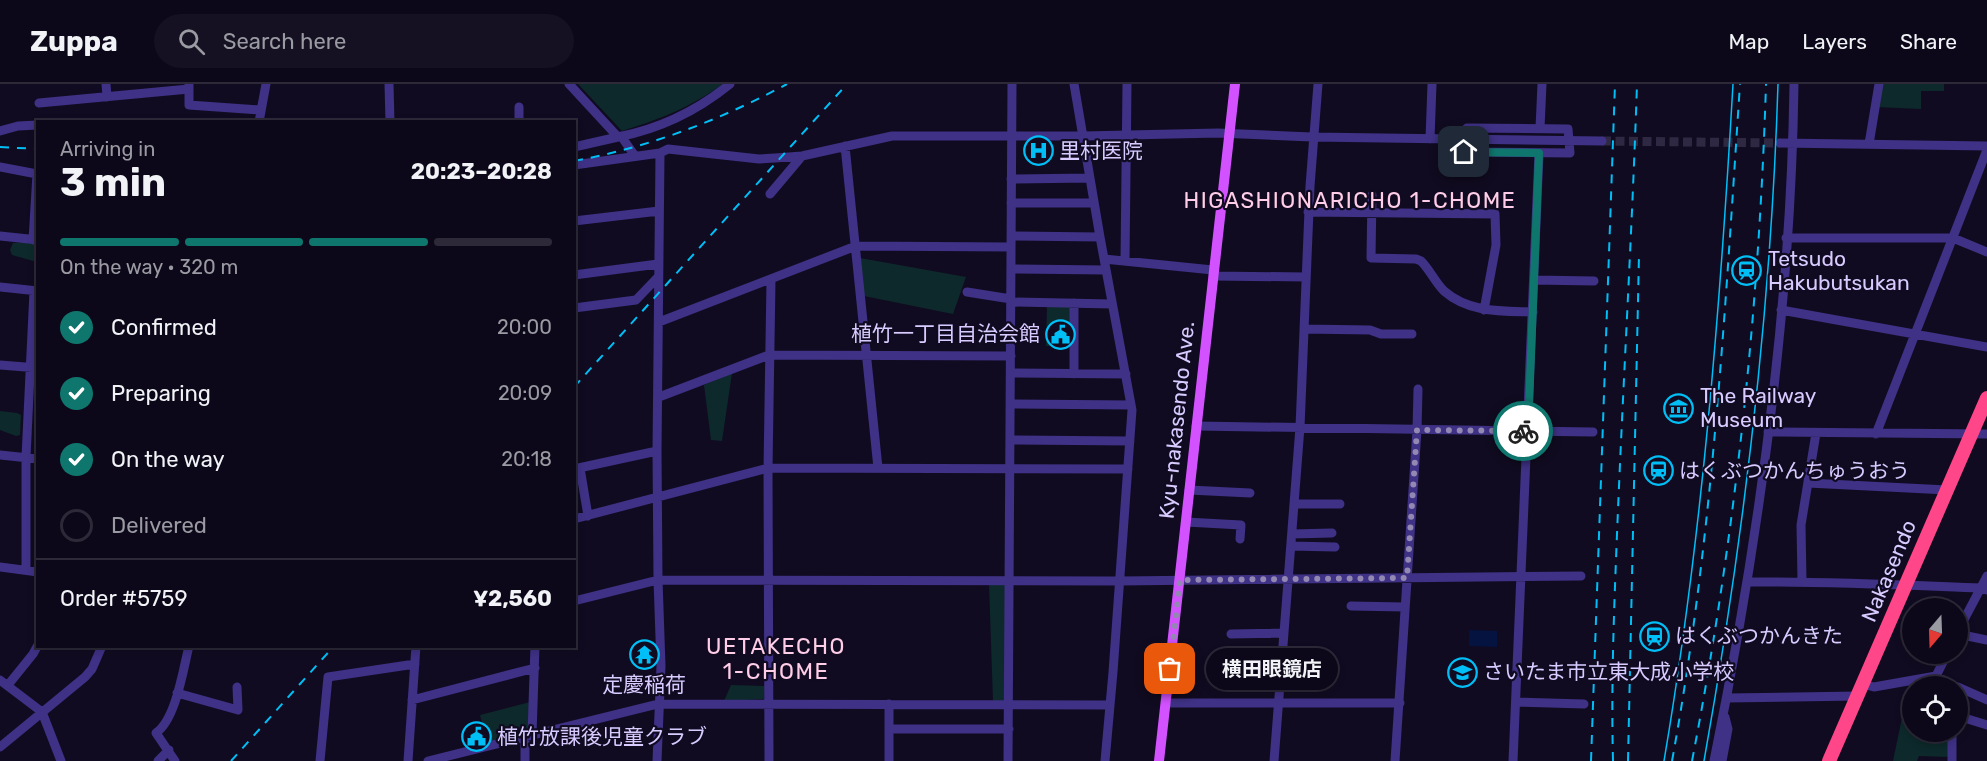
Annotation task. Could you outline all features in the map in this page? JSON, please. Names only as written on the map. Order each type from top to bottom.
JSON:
[{"type":"highway","name":"Nakasendo","points":[[1829,761],[1987,398]]},
{"type":"main road","name":"Kyu-nakasendo Ave.","points":[[1159,761],[1234,84]]},
{"type":"street","points":[[106,84],[107,97]]},
{"type":"street","points":[[260,120],[267,84]]},
{"type":"street","points":[[389,84],[390,120]]},
{"type":"street","points":[[569,84],[635,156]]},
{"type":"street","points":[[576,147],[619,136],[690,113],[730,84]]},
{"type":"street","points":[[1008,761],[1012,84]]},
{"type":"street","points":[[1074,84],[1131,405],[1120,581],[1105,761]]},
{"type":"street","points":[[1125,261],[1126,84]]},
{"type":"street","points":[[1274,761],[1300,427],[1308,212],[1312,137],[1318,84]]},
{"type":"street","points":[[1430,138],[1432,84]]},
{"type":"street","points":[[1540,128],[1542,84]]},
{"type":"street","points":[[1714,761],[1747,582],[1768,432],[1781,310],[1793,143],[1794,84]]},
{"type":"street","points":[[1869,144],[1879,84]]},
{"type":"street","points":[[39,103],[107,97],[145,88],[189,87],[189,105],[261,110]]},
{"type":"street","points":[[519,107],[519,120]]},
{"type":"street","points":[[0,131],[18,126],[36,125]]},
{"type":"street","points":[[1467,128],[1540,128],[1566,128],[1570,132],[1570,151],[1566,154],[1464,152],[1461,148],[1462,133],[1467,128]]},
{"type":"street","points":[[576,165],[660,153],[668,149],[759,159],[802,156],[892,136],[1230,134],[1602,141]]},
{"type":"street","points":[[1780,143],[1987,148],[1917,334],[1876,434]]},
{"type":"street","points":[[845,146],[878,468]]},
{"type":"street","points":[[657,761],[661,632],[658,580],[657,450],[660,153]]},
{"type":"street","points":[[1513,761],[1539,153]]},
{"type":"street","points":[[770,194],[802,156]]},
{"type":"street","points":[[0,167],[36,174]]},
{"type":"street","points":[[1011,179],[1089,178]]},
{"type":"street","points":[[1372,195],[1371,258],[1421,261],[1446,293],[1472,307],[1484,310],[1533,312]]},
{"type":"street","points":[[1011,203],[1094,204]]},
{"type":"street","points":[[0,236],[35,240],[36,207]]},
{"type":"street","points":[[576,221],[659,211]]},
{"type":"street","points":[[1308,212],[1495,214],[1496,245],[1484,310]]},
{"type":"street","points":[[1011,236],[1100,237]]},
{"type":"street","points":[[1786,238],[1953,238],[1987,252]]},
{"type":"street","points":[[659,322],[856,246],[1011,247]]},
{"type":"street","points":[[1104,259],[1213,273],[1306,277]]},
{"type":"street","points":[[576,275],[658,264]]},
{"type":"street","points":[[1011,269],[1106,270]]},
{"type":"street","points":[[576,308],[636,300],[658,277]]},
{"type":"street","points":[[769,761],[768,468],[771,280]]},
{"type":"street","points":[[1534,280],[1594,280]]},
{"type":"street","points":[[0,286],[36,291],[34,367],[26,458],[26,570]]},
{"type":"street","points":[[968,292],[1011,300],[1112,304]]},
{"type":"street","points":[[1074,303],[1074,374]]},
{"type":"street","points":[[1781,310],[1987,347]]},
{"type":"street","points":[[1304,329],[1370,330],[1381,334],[1412,334]]},
{"type":"street","points":[[659,397],[769,355],[1011,356]]},
{"type":"street","points":[[0,365],[34,367]]},
{"type":"street","points":[[1011,373],[1126,374]]},
{"type":"street","points":[[1395,761],[1418,389]]},
{"type":"street","points":[[1011,404],[1131,405]]},
{"type":"street","points":[[1196,426],[1593,432]]},
{"type":"street","points":[[1768,432],[1987,434]]},
{"type":"street","points":[[1802,581],[1801,525],[1816,432]]},
{"type":"street","points":[[1010,440],[1130,441]]},
{"type":"street","points":[[588,516],[577,468],[657,450]]},
{"type":"street","points":[[0,455],[36,459]]},
{"type":"street","points":[[576,519],[768,468],[1128,469]]},
{"type":"street","points":[[1808,483],[1947,490]]},
{"type":"street","points":[[1189,490],[1250,493]]},
{"type":"street","points":[[1294,504],[1340,504]]},
{"type":"street","points":[[1186,522],[1241,525],[1240,539]]},
{"type":"street","points":[[1292,534],[1332,533]]},
{"type":"street","points":[[1292,546],[1335,547]]},
{"type":"street","points":[[0,567],[36,572]]},
{"type":"street","points":[[576,600],[658,580],[1120,581],[1581,576]]},
{"type":"street","points":[[1968,616],[1984,589],[1987,576]]},
{"type":"street","points":[[1747,582],[1802,581],[1984,589]]},
{"type":"street","points":[[1351,606],[1405,607]]},
{"type":"street","points":[[1231,633],[1284,633]]},
{"type":"street","points":[[1968,635],[1987,640]]},
{"type":"street","points":[[36,648],[4,682],[42,712],[61,761]]},
{"type":"street","points":[[0,747],[85,677],[92,669],[101,648]]},
{"type":"street","points":[[176,761],[156,733],[163,728],[177,693],[188,648]]},
{"type":"street","points":[[408,761],[416,648]]},
{"type":"street","points":[[525,761],[535,648]]},
{"type":"street","points":[[320,761],[328,677],[415,664]]},
{"type":"street","points":[[1936,676],[1942,664]]},
{"type":"street","points":[[412,700],[535,668]]},
{"type":"street","points":[[1727,698],[1861,690],[1902,682]]},
{"type":"street","points":[[177,693],[238,710],[237,687]]},
{"type":"street","points":[[1968,692],[1987,699]]},
{"type":"street","points":[[1516,702],[1584,704]]},
{"type":"street","points":[[1166,703],[1400,703]]},
{"type":"street","points":[[428,761],[658,704],[1109,705]]},
{"type":"street","points":[[889,704],[889,761]]},
{"type":"street","points":[[1722,761],[1728,729],[1724,713]]},
{"type":"street","points":[[1968,720],[1987,726]]},
{"type":"street","points":[[889,729],[1009,729]]},
{"type":"street","points":[[1952,742],[1952,761]]},
{"type":"street","points":[[158,761],[169,750]]},
{"type":"green space","points":[[578,84],[723,84],[674,112],[622,131]]},
{"type":"green space","points":[[1881,84],[1944,84],[1944,91],[1921,91],[1921,109],[1876,107]]},
{"type":"green space","points":[[13,243],[36,244],[36,262],[12,255],[10,250]]},
{"type":"green space","points":[[860,258],[966,277],[953,314],[864,296]]},
{"type":"green space","points":[[1047,305],[1072,305],[1073,346],[1046,346]]},
{"type":"green space","points":[[732,373],[722,441],[711,440],[704,385]]},
{"type":"green space","points":[[0,411],[21,415],[20,435],[16,436],[0,430]]},
{"type":"green space","points":[[989,584],[1007,584],[1007,702],[993,701]]},
{"type":"green space","points":[[731,685],[765,686],[764,699],[724,701]]},
{"type":"green space","points":[[530,702],[530,728],[527,732],[487,742],[480,715]]},
{"type":"green space","points":[[1902,718],[1902,742],[1950,742],[1950,757],[1919,756],[1917,761],[1893,761]]},
{"type":"shaded area","points":[[1469,630],[1497,631],[1497,647],[1469,646]]},
{"type":"tunnel","points":[[1602,141],[1780,143]]},
{"type":"tram line","points":[[1664,761],[1689,593],[1708,424],[1733,84]]},
{"type":"tram line","points":[[1704,761],[1731,593],[1753,424],[1769,254],[1778,84]]},
{"type":"railway","points":[[576,161],[630,148],[684,131],[787,84]]},
{"type":"railway","points":[[576,385],[847,84]]},
{"type":"railway","points":[[1591,761],[1615,84]]},
{"type":"railway","points":[[1613,761],[1613,676],[1619,478],[1637,84]]},
{"type":"railway","points":[[1672,761],[1686,677],[1708,508],[1723,338],[1740,84]]},
{"type":"railway","points":[[1692,761],[1721,593],[1742,424],[1758,254],[1766,84]]},
{"type":"railway","points":[[0,147],[36,149]]},
{"type":"railway","points":[[1628,761],[1639,255]]},
{"type":"railway","points":[[231,761],[332,648]]},
{"type":"way so far","points":[[1170,669],[1180,580],[1407,578],[1417,430],[1523,431]]},
{"type":"place","name":"里村医院","points":[[1038,151]]},
{"type":"place","name":"Tetsudo Hakubutsukan","points":[[1747,271]]},
{"type":"place","name":"植竹一丁目自治会館","points":[[1061,334]]},
{"type":"place","name":"The Railway Museum","points":[[1679,408]]},
{"type":"place","name":"はくぶつかんちゅうおう","points":[[1658,471]]},
{"type":"place","name":"はくぶつかんきた","points":[[1654,636]]},
{"type":"place","name":"定慶稲荷","points":[[644,654]]},
{"type":"place","name":"横田眼鏡店","points":[[1170,669]]},
{"type":"place","name":"さいたま市立東大成小学校","points":[[1462,672]]},
{"type":"place","name":"植竹放課後児童クラブ","points":[[476,737]]},
{"type":"district","name":"HIGASHIONARICHO 1-CHOME","points":[[1350,200]]},
{"type":"district","name":"UETAKECHO 1-CHOME","points":[[776,658]]},
{"type":"route","points":[[1464,152],[1539,153],[1528,431],[1523,431]]}]
